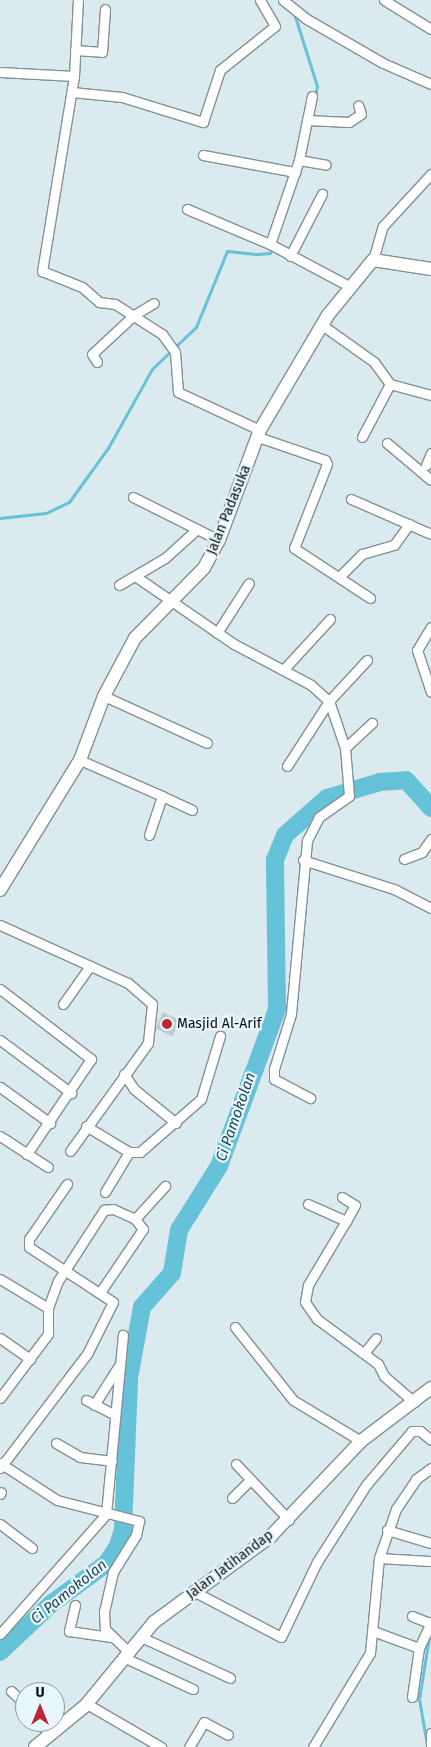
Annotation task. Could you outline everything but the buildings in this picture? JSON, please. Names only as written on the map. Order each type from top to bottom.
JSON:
[{"type":"street","points":[[78,0],[72,92],[42,271],[82,288],[99,302],[116,304],[171,342],[178,392],[259,433],[325,460],[327,464],[294,546],[341,575],[370,598]]},
{"type":"street","points":[[72,92],[122,97],[203,122],[220,70],[275,26],[260,0]]},
{"type":"street","points":[[284,0],[305,18],[383,63],[431,84]]},
{"type":"street","points":[[384,0],[431,29]]},
{"type":"street","points":[[75,50],[102,52],[105,9]]},
{"type":"street","points":[[0,72],[74,76]]},
{"type":"street","points":[[270,244],[299,160],[312,96]]},
{"type":"street","points":[[307,120],[349,122],[361,114],[358,105]]},
{"type":"street","points":[[203,154],[295,172]]},
{"type":"street","points":[[299,160],[326,165]]},
{"type":"street","points":[[431,174],[383,226],[373,260],[431,269]]},
{"type":"street","points":[[290,256],[322,194]]},
{"type":"street","points":[[188,209],[270,244],[350,287]]},
{"type":"street","name":"Jalan Padasuka","points":[[0,890],[80,760],[104,696],[135,638],[204,568],[220,540],[259,433],[322,325],[373,260]]},
{"type":"street","points":[[96,362],[92,354],[134,315],[154,303]]},
{"type":"street","points":[[322,325],[374,362],[390,384],[431,396]]},
{"type":"street","points":[[362,437],[390,384]]},
{"type":"street","points":[[387,443],[431,480]]},
{"type":"street","points":[[426,465],[431,453]]},
{"type":"street","points":[[133,497],[168,511],[197,529],[220,540]]},
{"type":"street","points":[[351,500],[431,534]]},
{"type":"street","points":[[341,575],[362,554],[394,545],[409,524]]},
{"type":"street","points":[[119,585],[135,576],[197,529]]},
{"type":"street","points":[[135,576],[170,603],[218,633],[284,669],[329,701],[345,748],[349,796],[319,817],[307,841],[303,860],[291,1014],[274,1080],[310,1098]]},
{"type":"street","points":[[218,633],[249,583]]},
{"type":"street","points":[[284,669],[330,619]]},
{"type":"street","points":[[431,627],[416,650],[431,692]]},
{"type":"street","points":[[287,766],[329,701],[367,660]]},
{"type":"street","points":[[104,696],[206,743]]},
{"type":"street","points":[[345,748],[372,723]]},
{"type":"street","points":[[80,760],[192,810]]},
{"type":"street","points":[[149,835],[162,796]]},
{"type":"street","points":[[404,859],[422,852],[431,839]]},
{"type":"street","points":[[422,852],[431,857]]},
{"type":"street","points":[[303,860],[394,889],[431,908]]},
{"type":"street","points":[[0,925],[128,983],[152,1004],[148,1043],[70,1150]]},
{"type":"street","points":[[63,1004],[90,966]]},
{"type":"street","points":[[0,989],[90,1056],[71,1093],[27,1154]]},
{"type":"street","points":[[86,1126],[129,1152],[140,1152],[176,1123],[204,1093],[220,1036]]},
{"type":"street","points":[[0,1040],[71,1093]]},
{"type":"street","points":[[124,1074],[134,1089],[176,1123]]},
{"type":"street","points":[[0,1087],[50,1123]]},
{"type":"street","points":[[0,1136],[48,1167]]},
{"type":"street","points":[[104,1192],[129,1152]]},
{"type":"street","points":[[67,1184],[28,1244],[110,1297],[113,1302],[87,1354],[1,1465],[57,1500],[106,1514],[133,1517],[140,1527],[113,1572],[106,1596],[104,1621],[110,1637],[126,1654],[193,1689]]},
{"type":"street","points":[[135,1219],[165,1186]]},
{"type":"street","points":[[342,1197],[355,1205],[304,1293],[317,1319],[364,1353],[414,1402]]},
{"type":"street","points":[[308,1204],[346,1221]]},
{"type":"street","points":[[0,1398],[30,1359],[51,1326],[48,1308],[64,1268],[104,1210],[113,1209],[135,1219],[143,1229],[101,1291]]},
{"type":"street","points":[[0,1279],[48,1308]]},
{"type":"street","points":[[235,1327],[293,1400],[362,1441]]},
{"type":"street","points":[[0,1634],[106,1514],[123,1335]]},
{"type":"street","points":[[0,1338],[30,1359]]},
{"type":"street","points":[[364,1353],[376,1338]]},
{"type":"street","points":[[115,1415],[90,1402],[119,1365]]},
{"type":"street","name":"Jalan Jatihandap","points":[[35,1747],[48,1734],[86,1705],[141,1637],[195,1592],[289,1520],[362,1441],[431,1388]]},
{"type":"street","points":[[195,1592],[281,1637],[317,1562],[366,1485],[412,1431],[420,1431],[431,1440]]},
{"type":"street","points":[[56,1443],[80,1457],[112,1461]]},
{"type":"street","points":[[236,1464],[289,1520]]},
{"type":"street","points":[[315,1743],[361,1673],[373,1631],[379,1558],[387,1530],[404,1494],[431,1468]]},
{"type":"street","points":[[232,1498],[250,1480]]},
{"type":"street","points":[[0,1524],[32,1548]]},
{"type":"street","points":[[387,1530],[431,1543]]},
{"type":"street","points":[[379,1558],[430,1560]]},
{"type":"street","points":[[76,1606],[69,1631],[110,1637]]},
{"type":"street","points":[[412,1616],[430,1623],[419,1648],[412,1697]]},
{"type":"street","points":[[373,1631],[419,1648]]},
{"type":"street","points":[[141,1637],[230,1678]]},
{"type":"street","points":[[11,1691],[15,1695]]},
{"type":"street","points":[[86,1705],[156,1747]]},
{"type":"street","points":[[86,1705],[161,1747]]},
{"type":"street","points":[[189,1747],[204,1722],[228,1735]]},
{"type":"street","points":[[431,1733],[431,1747]]},
{"type":"waterway","points":[[293,10],[317,86],[315,97]]},
{"type":"waterway","points":[[277,236],[297,178]]},
{"type":"waterway","points":[[0,518],[46,513],[69,502],[108,448],[152,369],[196,327],[227,251],[258,254],[270,253],[273,246]]},
{"type":"waterway","name":"Ci Pamokolan","points":[[0,1652],[51,1604],[107,1563],[118,1546],[123,1530],[129,1378],[142,1307],[172,1273],[179,1230],[219,1166],[277,1009],[275,860],[285,835],[327,798],[380,782],[406,780],[431,808]]},
{"type":"waterway","points":[[427,1745],[419,1699],[429,1637]]},
{"type":"place","name":"Masjid Al-Arif","points":[[167,1024]]}]
